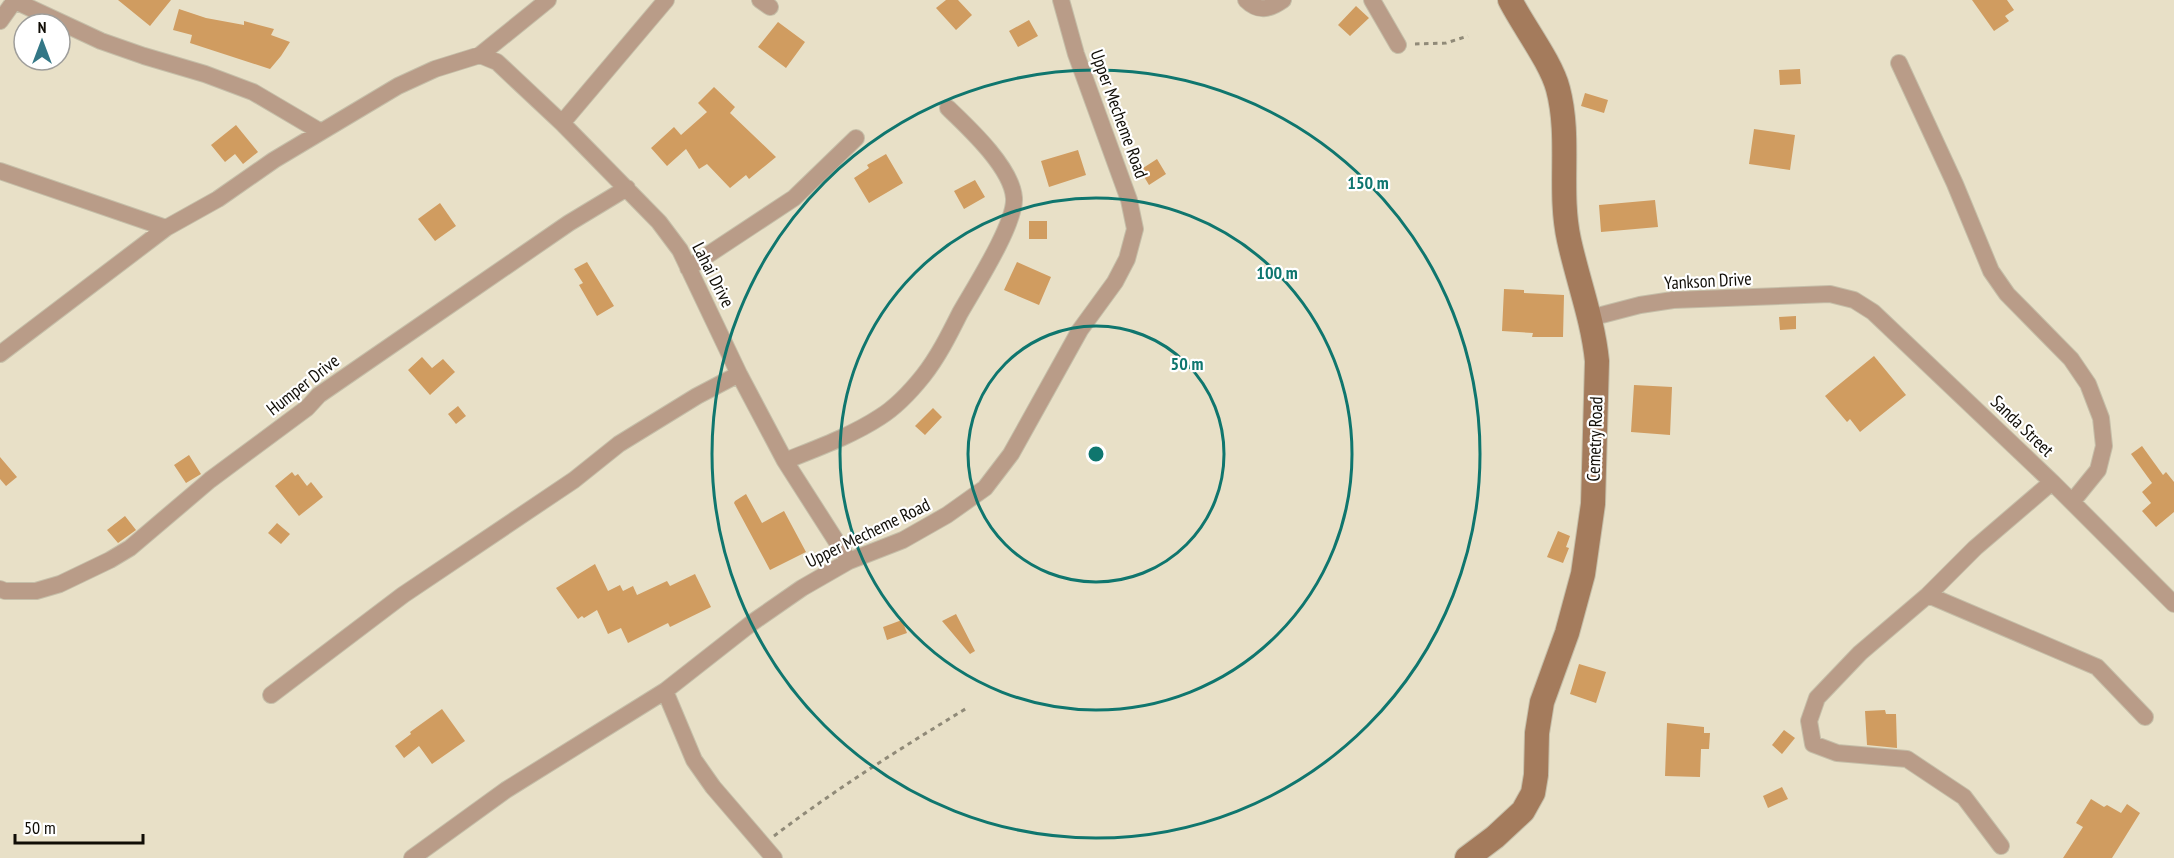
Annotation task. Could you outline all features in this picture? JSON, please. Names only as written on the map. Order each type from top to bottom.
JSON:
[{"type":"street","points":[[0,21],[14,0],[101,41],[253,92],[321,132]]},
{"type":"street","points":[[0,354],[166,228],[218,199],[273,160],[398,86],[435,69],[480,55],[548,0]]},
{"type":"street","points":[[562,123],[666,0]]},
{"type":"street","name":"Upper Mecheme Road","points":[[412,858],[506,790],[665,691],[786,599],[849,561],[903,540],[947,515],[985,488],[1011,454],[1080,330],[1114,282],[1127,259],[1135,229],[1130,200],[1080,64],[1061,0]]},
{"type":"street","points":[[1245,0],[1251,6],[1262,10],[1275,6],[1283,0]]},
{"type":"street","points":[[1372,0],[1398,45]]},
{"type":"street","name":"Cemetry Road","points":[[1467,858],[1495,837],[1523,810],[1533,793],[1537,733],[1542,702],[1572,614],[1582,574],[1593,504],[1597,361],[1595,338],[1569,239],[1564,194],[1564,122],[1557,87],[1510,0]]},
{"type":"street","name":"Lahai Drive","points":[[480,55],[497,62],[562,123],[659,222],[680,250],[739,374],[785,461],[849,561]]},
{"type":"street","points":[[1899,63],[1955,184],[1991,271],[2007,294],[2071,359],[2088,384],[2101,418],[2104,446],[2098,470],[2073,502]]},
{"type":"street","points":[[785,461],[844,437],[881,417],[904,397],[935,359],[990,262],[1009,220],[1015,200],[1009,178],[975,134],[948,108]]},
{"type":"street","points":[[688,268],[794,198],[856,138]]},
{"type":"street","points":[[0,171],[166,228]]},
{"type":"street","name":"Humper Drive","points":[[0,589],[36,591],[60,584],[130,548],[210,480],[307,408],[319,395],[569,222],[627,188]]},
{"type":"street","name":"Yankson Drive","points":[[1590,318],[1640,305],[1673,300],[1830,294]]},
{"type":"street","name":"Sanda Street","points":[[1830,294],[1854,300],[1873,312],[2073,502],[2174,604]]},
{"type":"street","points":[[271,695],[403,596],[574,480],[620,444],[697,396],[739,374]]},
{"type":"street","points":[[2001,846],[1964,797],[1906,759],[1837,753],[1813,744],[1809,720],[1817,698],[1860,653],[1928,595],[1975,548],[2052,482]]},
{"type":"street","points":[[1928,595],[2097,667],[2145,717]]},
{"type":"street","points":[[665,691],[694,760],[713,787],[774,858]]},
{"type":"path","points":[[1398,45],[1446,43],[1468,36]]},
{"type":"path","points":[[763,844],[878,762],[967,708]]},
{"type":"building","points":[[118,0],[171,0],[150,26]]},
{"type":"building","points":[[946,0],[958,0],[972,15],[956,30],[936,8]]},
{"type":"building","points":[[1972,0],[2007,0],[2014,10],[2005,16],[2009,21],[1994,31]]},
{"type":"building","points":[[1356,6],[1369,18],[1350,36],[1338,25]]},
{"type":"building","points":[[179,9],[206,18],[244,25],[244,21],[274,29],[271,35],[290,42],[270,69],[190,43],[192,35],[173,30]]},
{"type":"building","points":[[1029,20],[1038,36],[1018,47],[1009,31]]},
{"type":"building","points":[[778,22],[805,42],[786,68],[758,47]]},
{"type":"building","points":[[1800,69],[1801,84],[1780,85],[1779,70]]},
{"type":"building","points":[[714,87],[735,107],[730,113],[776,157],[749,179],[746,175],[730,188],[707,164],[699,169],[686,149],[667,166],[651,148],[674,127],[681,135],[707,112],[698,103]]},
{"type":"building","points":[[1585,93],[1608,100],[1604,113],[1581,106]]},
{"type":"building","points":[[236,125],[258,152],[243,164],[235,154],[225,162],[211,145]]},
{"type":"building","points":[[1754,129],[1795,135],[1790,170],[1749,164]]},
{"type":"building","points":[[1078,150],[1086,175],[1049,187],[1041,161]]},
{"type":"building","points":[[886,154],[903,183],[869,203],[854,178],[869,168],[867,165]]},
{"type":"building","points":[[1157,159],[1166,174],[1149,185],[1140,170]]},
{"type":"building","points":[[975,180],[985,197],[964,209],[954,191]]},
{"type":"building","points":[[1655,200],[1658,227],[1601,232],[1599,205]]},
{"type":"building","points":[[440,203],[456,226],[435,241],[418,219]]},
{"type":"building","points":[[1029,221],[1047,221],[1047,239],[1029,239]]},
{"type":"building","points":[[587,262],[614,306],[597,316],[579,285],[583,283],[574,269]]},
{"type":"building","points":[[1017,262],[1051,277],[1039,305],[1004,290]]},
{"type":"building","points":[[1504,289],[1524,290],[1524,293],[1564,295],[1563,337],[1532,337],[1533,333],[1502,331]]},
{"type":"building","points":[[1796,316],[1796,329],[1780,330],[1779,317]]},
{"type":"building","points":[[1874,356],[1906,395],[1860,432],[1850,419],[1847,422],[1825,396]]},
{"type":"building","points":[[422,357],[432,368],[443,359],[455,372],[430,395],[408,370]]},
{"type":"building","points":[[1634,385],[1672,387],[1670,435],[1631,432]]},
{"type":"building","points":[[458,406],[466,416],[456,424],[448,414]]},
{"type":"building","points":[[933,408],[942,417],[925,435],[915,426]]},
{"type":"building","points":[[2142,446],[2163,475],[2166,472],[2174,482],[2174,512],[2156,527],[2142,511],[2151,503],[2142,492],[2152,483],[2131,454]]},
{"type":"building","points":[[189,455],[201,474],[186,483],[174,465]]},
{"type":"building","points":[[0,457],[17,477],[6,486],[0,479]]},
{"type":"building","points":[[292,472],[295,476],[298,474],[307,486],[311,482],[323,497],[299,516],[275,486]]},
{"type":"building","points":[[746,494],[762,523],[784,511],[806,552],[770,570],[734,503]]},
{"type":"building","points":[[125,516],[136,530],[118,543],[107,530]]},
{"type":"building","points":[[277,523],[290,534],[281,544],[268,533]]},
{"type":"building","points":[[1558,531],[1570,536],[1566,547],[1569,548],[1563,563],[1547,557]]},
{"type":"building","points":[[595,564],[608,591],[620,585],[623,591],[633,586],[637,595],[667,581],[670,586],[695,574],[711,607],[670,627],[668,623],[628,643],[621,628],[608,634],[597,610],[578,619],[556,588]]},
{"type":"building","points":[[956,614],[975,651],[970,654],[942,621]]},
{"type":"building","points":[[902,620],[907,633],[887,640],[883,627]]},
{"type":"building","points":[[1579,664],[1606,672],[1596,703],[1570,694]]},
{"type":"building","points":[[442,709],[465,741],[432,764],[419,746],[404,758],[395,746]]},
{"type":"building","points":[[1885,710],[1886,714],[1896,714],[1897,748],[1867,745],[1865,711]]},
{"type":"building","points":[[1667,723],[1704,727],[1704,733],[1710,733],[1709,749],[1701,749],[1700,777],[1665,776]]},
{"type":"building","points":[[1784,730],[1795,738],[1782,754],[1772,745]]},
{"type":"building","points":[[1782,787],[1788,799],[1768,808],[1763,796]]},
{"type":"building","points":[[2091,799],[2121,813],[2127,804],[2140,813],[2112,858],[2063,858],[2083,827],[2076,823]]}]
